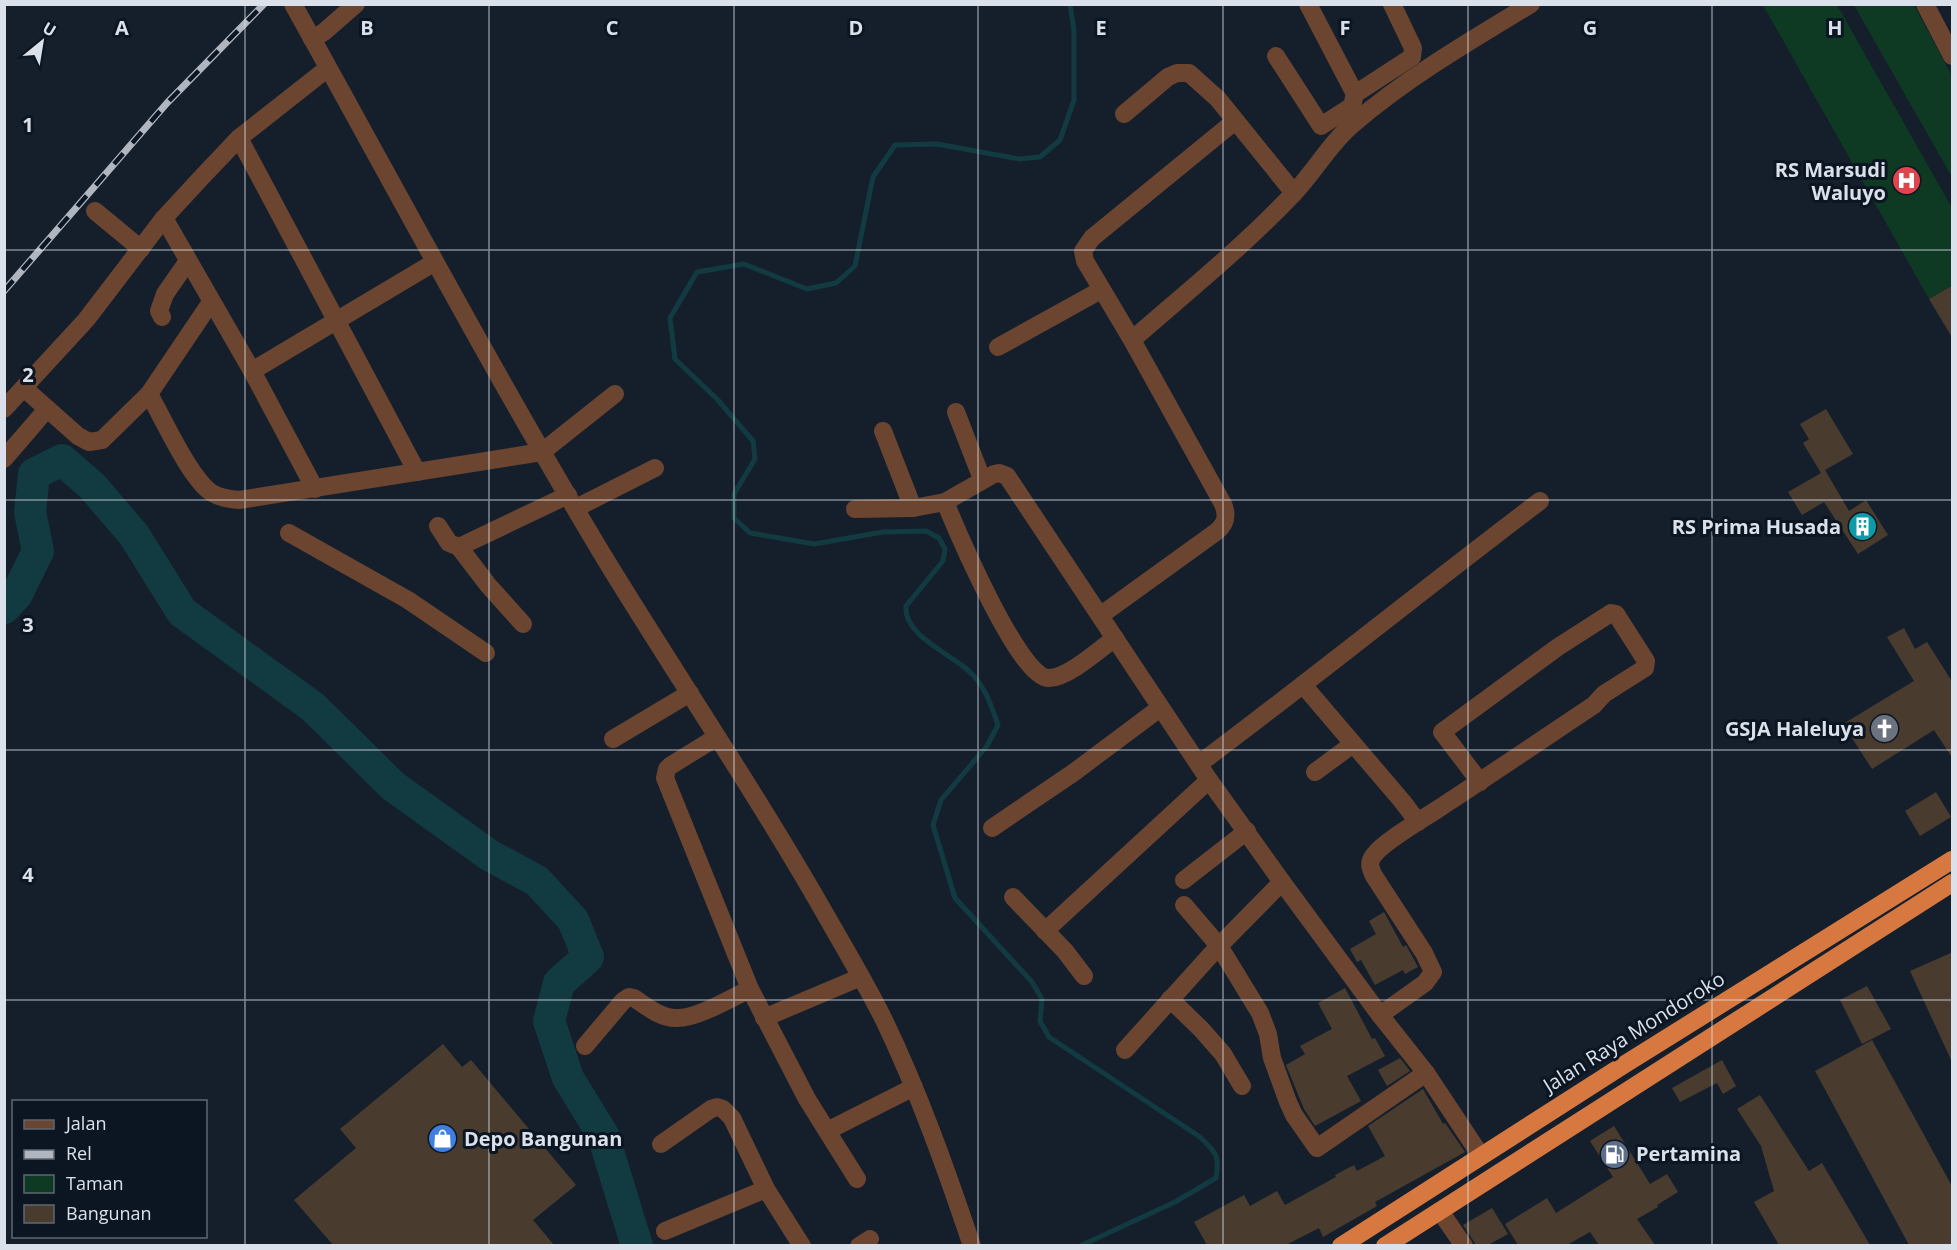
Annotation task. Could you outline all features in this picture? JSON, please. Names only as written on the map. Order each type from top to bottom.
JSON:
[{"type":"highway","name":"Jalan Raya Mondoroko","points":[[1341,1245],[1622,1066],[1953,860]]},
{"type":"highway","points":[[1385,1245],[1540,1148],[1849,947],[1953,883]]},
{"type":"highway","points":[[1622,1066],[1634,1087]]},
{"type":"highway","points":[[1527,1126],[1540,1148]]},
{"type":"street","points":[[293,4],[542,452],[798,866],[861,976],[914,1087],[972,1245]]},
{"type":"street","points":[[312,39],[324,32],[357,4]]},
{"type":"street","points":[[1276,56],[1322,126],[1352,106],[1355,94],[1308,4]]},
{"type":"street","points":[[1132,340],[1216,267],[1294,193],[1351,126],[1384,99],[1400,77],[1413,53],[1413,48],[1392,4]]},
{"type":"street","points":[[1355,94],[1375,82],[1400,77],[1531,4]]},
{"type":"street","points":[[1925,4],[1953,56]]},
{"type":"street","points":[[4,409],[25,389],[86,320],[164,218],[239,138],[328,68]]},
{"type":"street","points":[[1124,114],[1168,77],[1183,72],[1195,77],[1208,88],[1294,193]]},
{"type":"street","points":[[1375,82],[1384,99]]},
{"type":"street","points":[[1101,615],[1216,532],[1224,524],[1226,516],[1223,504],[1132,340],[1101,290],[1083,256],[1083,251],[1088,241],[1235,121]]},
{"type":"street","points":[[239,138],[417,472]]},
{"type":"street","points":[[95,211],[141,249]]},
{"type":"street","points":[[164,218],[252,371],[315,489]]},
{"type":"street","points":[[162,317],[159,311],[161,302],[188,261]]},
{"type":"street","points":[[252,371],[435,262]]},
{"type":"street","points":[[998,347],[1101,290]]},
{"type":"street","points":[[25,389],[78,436],[89,442],[97,443],[113,431],[149,394],[211,302]]},
{"type":"street","points":[[149,394],[191,468],[206,487],[213,493],[239,500],[542,452],[615,394]]},
{"type":"street","points":[[4,459],[47,409]]},
{"type":"street","points":[[956,412],[982,479]]},
{"type":"street","points":[[884,431],[913,508]]},
{"type":"street","points":[[459,547],[656,468]]},
{"type":"street","points":[[855,509],[913,508],[945,502],[982,479],[999,473],[1007,476],[1209,780],[1380,1015],[1426,1072],[1481,1156]]},
{"type":"street","points":[[1199,764],[1304,686],[1429,585],[1540,501]]},
{"type":"street","points":[[945,502],[974,569],[1017,650],[1038,675],[1048,678],[1061,675],[1115,638]]},
{"type":"street","points":[[438,526],[449,543],[459,547],[488,585],[523,624]]},
{"type":"street","points":[[289,533],[408,600],[486,653]]},
{"type":"street","points":[[1380,1015],[1429,980],[1433,972],[1431,964],[1374,876],[1370,866],[1372,857],[1379,849],[1418,822],[1480,782],[1594,705],[1604,694],[1645,668],[1646,661],[1616,614],[1611,613],[1579,632],[1442,732],[1480,782]]},
{"type":"street","points":[[1304,686],[1418,822]]},
{"type":"street","points":[[612,740],[690,693]]},
{"type":"street","points":[[992,828],[1073,773],[1160,708]]},
{"type":"street","points":[[717,737],[670,766],[664,778],[750,989],[796,1079],[856,1179]]},
{"type":"street","points":[[1315,772],[1353,744]]},
{"type":"street","points":[[1046,931],[1209,780]]},
{"type":"street","points":[[1184,880],[1247,831]]},
{"type":"street","points":[[1125,1050],[1219,946],[1282,882]]},
{"type":"street","points":[[1013,897],[1065,951],[1083,976]]},
{"type":"street","points":[[1184,905],[1219,946],[1260,1013],[1268,1034],[1272,1058],[1288,1102],[1294,1115],[1317,1148],[1426,1072]]},
{"type":"street","points":[[764,1018],[861,976]]},
{"type":"street","points":[[585,1046],[629,997],[664,1016],[676,1019],[701,1011],[750,989]]},
{"type":"street","points":[[1170,999],[1202,1029],[1223,1054],[1242,1086]]},
{"type":"street","points":[[827,1131],[914,1087]]},
{"type":"street","points":[[661,1144],[711,1109],[717,1107],[723,1109],[732,1118],[766,1189],[802,1245]]},
{"type":"street","points":[[664,1231],[766,1189]]},
{"type":"street","points":[[1440,1211],[1464,1245]]},
{"type":"green space","name":"RS Marsudi Waluyo","points":[[1763,5],[1837,5],[1952,208],[1952,285],[1929,299]]},
{"type":"green space","points":[[1854,5],[1914,5],[1952,76],[1952,177]]},
{"type":"building","points":[[1953,285],[1953,339],[1929,299]]},
{"type":"building","points":[[1826,409],[1853,454],[1825,470],[1849,511],[1866,500],[1888,535],[1858,554],[1824,502],[1802,515],[1788,492],[1821,473],[1803,443],[1809,439],[1800,424]]},
{"type":"building","points":[[1904,628],[1915,649],[1927,642],[1953,683],[1953,759],[1934,730],[1872,769],[1843,724],[1914,681],[1887,637]]},
{"type":"building","points":[[1936,792],[1951,817],[1920,836],[1905,811]]},
{"type":"building","points":[[1384,912],[1403,947],[1406,945],[1418,967],[1405,974],[1403,970],[1375,985],[1361,960],[1357,962],[1350,949],[1376,934],[1369,921]]},
{"type":"building","points":[[1953,952],[1953,1064],[1910,971]]},
{"type":"building","points":[[1867,986],[1891,1029],[1862,1044],[1840,1000]]},
{"type":"building","points":[[1345,988],[1372,1039],[1375,1038],[1385,1056],[1347,1076],[1361,1101],[1315,1126],[1304,1109],[1286,1065],[1305,1054],[1300,1046],[1332,1029],[1318,1003]]},
{"type":"building","points":[[1872,1040],[1953,1188],[1953,1245],[1909,1245],[1815,1071]]},
{"type":"building","name":"Depo Bangunan","points":[[443,1044],[462,1067],[471,1060],[576,1185],[533,1220],[554,1245],[333,1245],[294,1200],[356,1148],[340,1129]]},
{"type":"building","points":[[1400,1058],[1410,1071],[1387,1086],[1378,1070]]},
{"type":"building","points":[[1722,1060],[1736,1086],[1723,1094],[1717,1083],[1680,1102],[1672,1088]]},
{"type":"building","points":[[1423,1089],[1443,1124],[1445,1123],[1465,1152],[1375,1202],[1377,1206],[1323,1237],[1319,1228],[1286,1245],[1207,1245],[1194,1222],[1244,1195],[1250,1206],[1277,1191],[1285,1205],[1354,1165],[1357,1171],[1385,1156],[1368,1126]]},
{"type":"building","points":[[1760,1095],[1809,1171],[1822,1163],[1870,1245],[1779,1245],[1754,1202],[1774,1191],[1761,1146],[1737,1109]]},
{"type":"building","points":[[1614,1126],[1650,1184],[1667,1174],[1678,1192],[1637,1219],[1655,1245],[1599,1245],[1590,1232],[1567,1245],[1518,1245],[1505,1224],[1547,1198],[1556,1213],[1613,1177],[1590,1141]]},
{"type":"building","points":[[1492,1208],[1508,1234],[1488,1245],[1476,1245],[1463,1225]]},
{"type":"waterway","points":[[1070,4],[1074,31],[1074,100],[1060,140],[1040,157],[1019,159],[937,144],[895,145],[873,177],[855,266],[836,283],[807,289],[744,264],[697,272],[670,318],[675,359],[717,399],[753,441],[755,459],[734,494],[734,518],[750,533],[814,544],[883,532],[926,531],[939,538],[945,549],[943,561],[906,606],[907,616],[920,635],[975,677],[987,696],[998,725],[987,746],[941,800],[933,825],[955,898],[1032,982],[1042,999],[1040,1021],[1049,1037],[1200,1137],[1216,1155],[1216,1178],[1175,1202],[1080,1246]]},
{"type":"waterway","points":[[4,608],[17,594],[38,551],[30,512],[34,474],[62,460],[92,486],[134,535],[182,612],[313,707],[393,786],[489,855],[537,881],[573,920],[588,957],[559,983],[549,1021],[568,1078],[603,1135],[637,1246]]},
{"type":"railway","points":[[4,291],[167,103],[264,4]]},
{"type":"place","name":"RS Marsudi Waluyo","points":[[1907,181]]},
{"type":"place","name":"RS Prima Husada","points":[[1862,527]]},
{"type":"place","name":"GSJA Haleluya","points":[[1885,729]]},
{"type":"place","name":"Depo Bangunan","points":[[443,1139]]},
{"type":"place","name":"Pertamina","points":[[1615,1154]]}]
